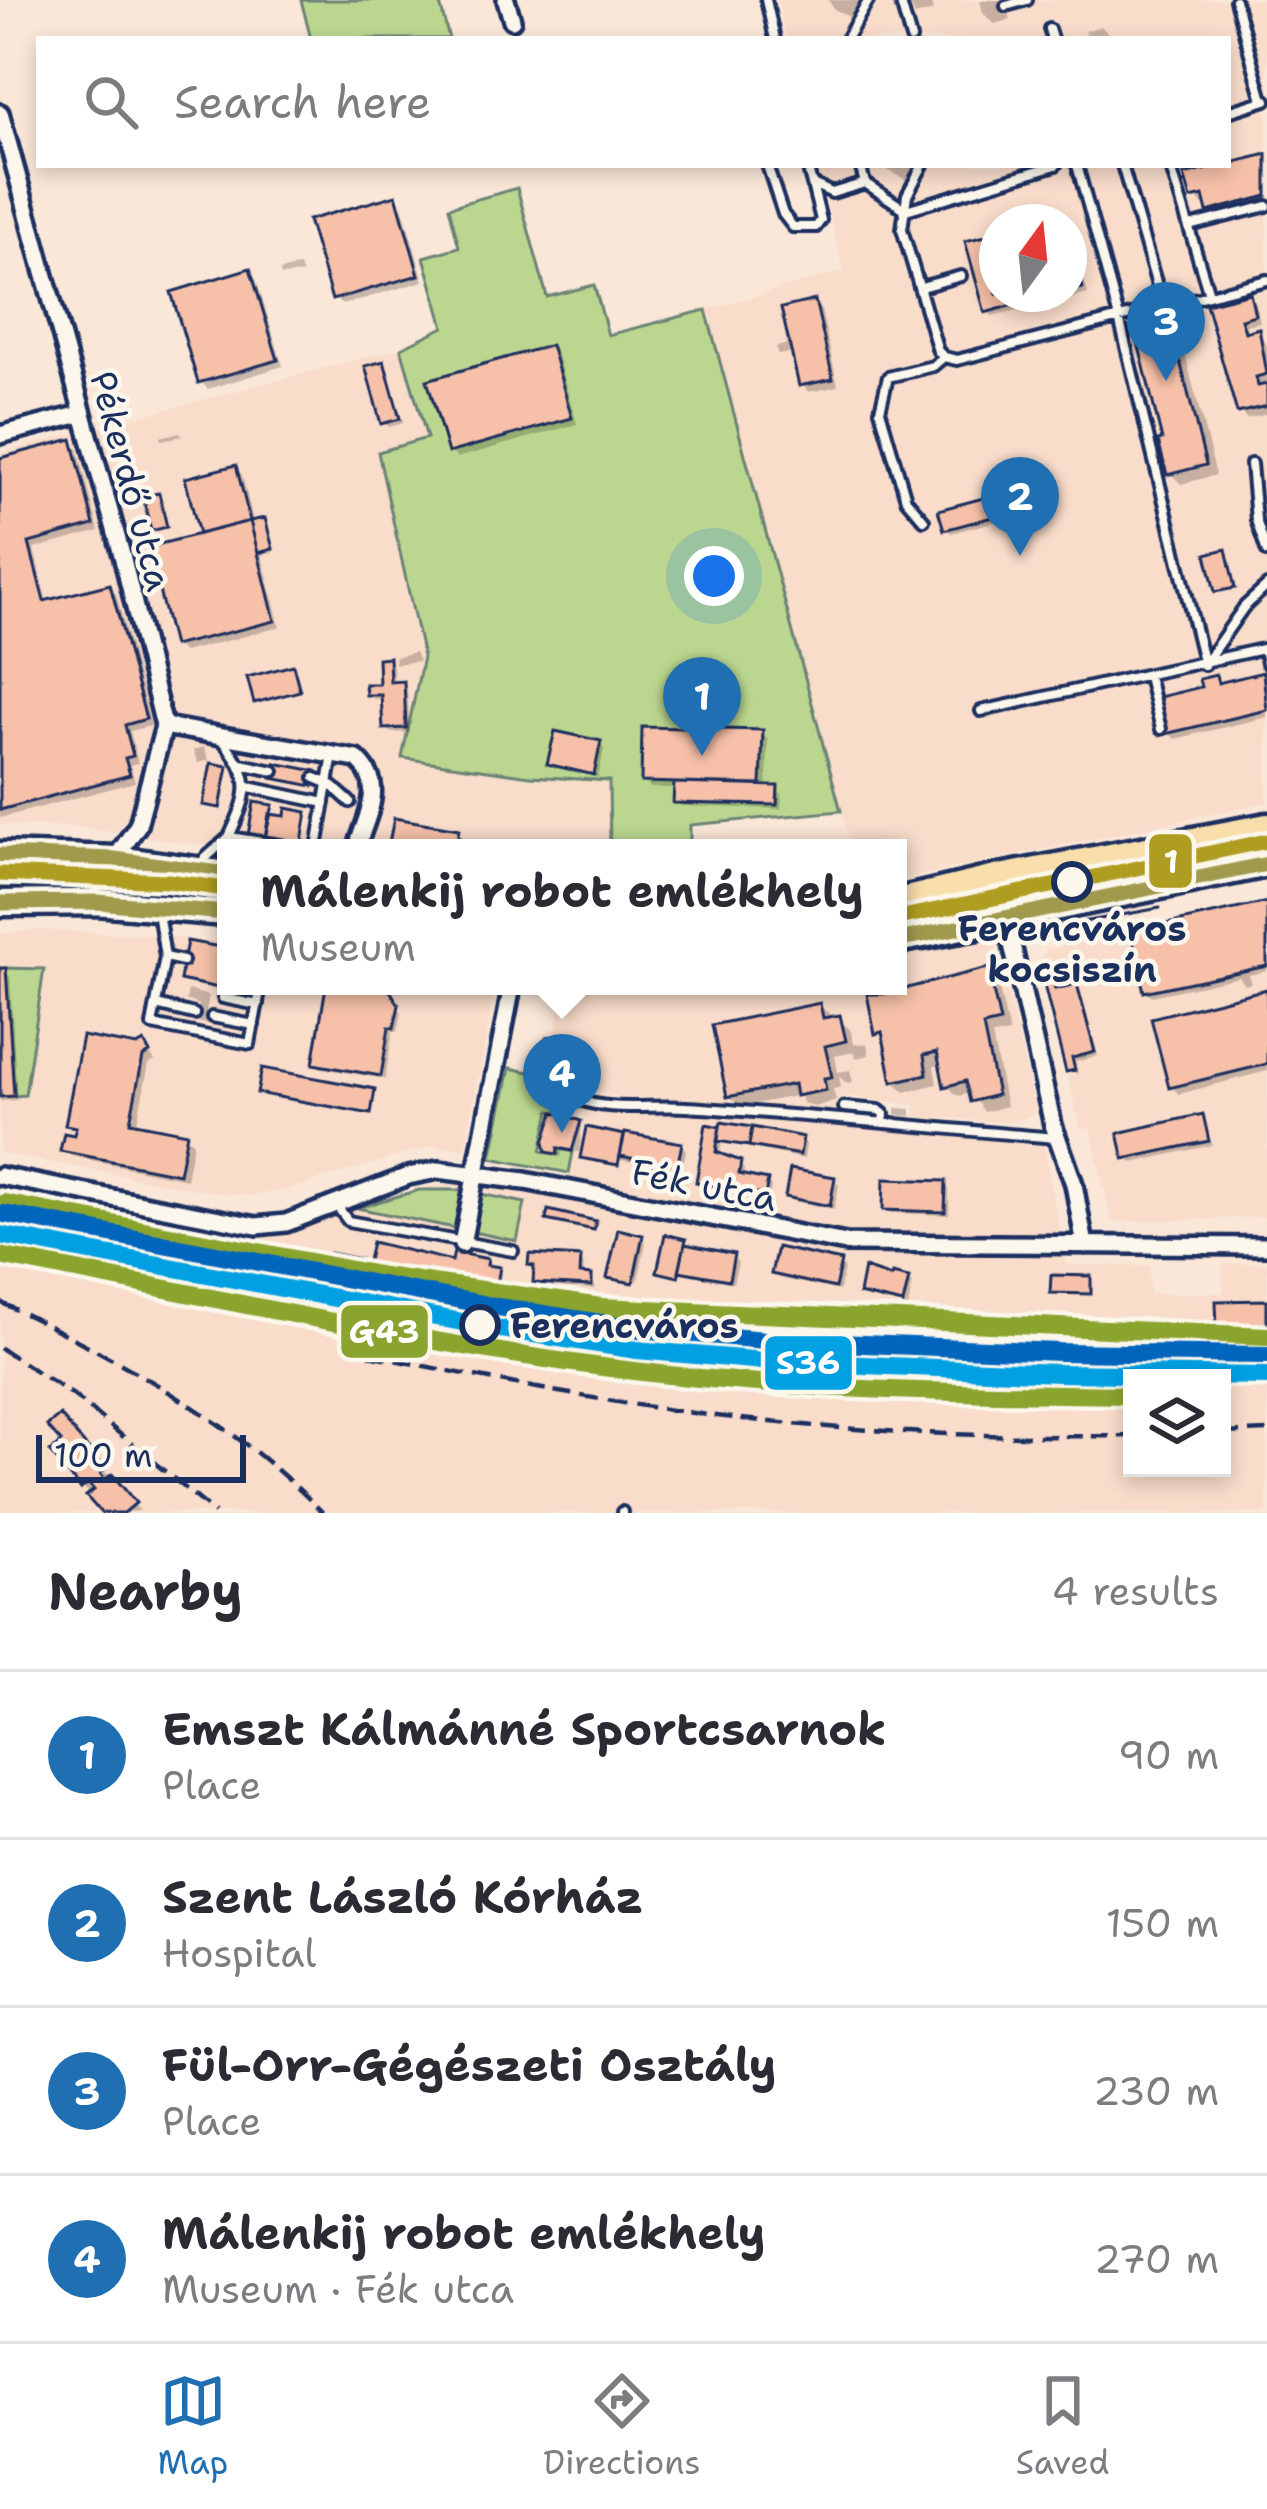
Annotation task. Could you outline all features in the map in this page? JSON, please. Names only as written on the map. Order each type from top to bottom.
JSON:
[{"type":"main road","points":[[907,899],[1267,826]]},
{"type":"main road","points":[[0,855],[115,860],[217,872]]},
{"type":"main road","points":[[907,938],[1267,864]]},
{"type":"main road","points":[[0,903],[97,902],[217,912]]},
{"type":"street","points":[[506,0],[512,20]]},
{"type":"street","name":"Pékerdő utca","points":[[0,113],[122,555],[164,726],[138,825],[115,860]]},
{"type":"street","points":[[0,435],[81,413]]},
{"type":"street","points":[[164,726],[357,760],[374,780],[374,796],[360,839]]},
{"type":"street","points":[[1006,918],[1056,1138],[1074,1184],[1085,1245]]},
{"type":"street","points":[[462,1244],[510,995]]},
{"type":"street","name":"Fék utca","points":[[0,1176],[256,1226],[286,1223],[408,1176],[438,1170],[474,1172],[846,1243],[1267,1246]]},
{"type":"lane","points":[[766,0],[775,36]]},
{"type":"lane","points":[[848,36],[869,0]]},
{"type":"lane","points":[[900,0],[910,36]]},
{"type":"lane","points":[[1006,6],[1027,0]]},
{"type":"lane","points":[[1231,111],[1265,100],[1235,0]]},
{"type":"lane","points":[[767,168],[783,214],[793,227],[816,227],[821,220],[808,168]]},
{"type":"lane","points":[[861,168],[865,183],[906,210]]},
{"type":"lane","points":[[921,168],[907,195],[902,230],[938,351],[944,357],[957,359],[1267,280]]},
{"type":"lane","points":[[906,210],[1046,168]]},
{"type":"lane","points":[[1078,168],[1120,317],[1204,665]]},
{"type":"lane","points":[[1123,168],[1163,306]]},
{"type":"lane","points":[[1171,168],[1209,294]]},
{"type":"lane","points":[[812,184],[832,193],[865,183]]},
{"type":"lane","points":[[1189,226],[1267,206]]},
{"type":"lane","points":[[921,287],[962,276]]},
{"type":"lane","points":[[924,520],[906,499],[880,410],[888,377],[933,366],[944,357]]},
{"type":"lane","points":[[1251,464],[1267,553]]},
{"type":"lane","points":[[1204,665],[1244,607],[1267,586]]},
{"type":"lane","points":[[981,711],[1265,649],[1267,663]]},
{"type":"lane","points":[[1148,676],[1161,728]]},
{"type":"lane","points":[[217,733],[242,764],[248,787],[229,837],[242,839]]},
{"type":"lane","points":[[319,839],[333,755]]},
{"type":"lane","points":[[242,764],[274,770]]},
{"type":"lane","points":[[314,778],[330,784],[350,802]]},
{"type":"lane","points":[[248,787],[325,803]]},
{"type":"lane","points":[[195,868],[217,848]]},
{"type":"lane","points":[[156,906],[165,957],[152,1025],[250,1044],[260,995]]},
{"type":"lane","points":[[165,957],[183,961]]},
{"type":"lane","points":[[224,995],[258,1005]]},
{"type":"lane","points":[[156,1005],[194,1014]]},
{"type":"lane","points":[[212,1017],[254,1025]]},
{"type":"lane","points":[[550,1043],[550,1064],[568,1093],[590,1103],[1056,1138]]},
{"type":"lane","points":[[631,1105],[632,1093]]},
{"type":"lane","points":[[844,1107],[881,1111],[883,1123]]},
{"type":"lane","points":[[335,1204],[348,1221],[513,1251]]},
{"type":"shaded area","points":[[777,0],[1267,0],[1267,802],[907,878],[907,839],[849,839],[706,310],[844,271],[818,168],[1231,168],[1231,36],[785,36]]},
{"type":"shaded area","points":[[401,348],[427,438],[379,453],[423,657],[402,757],[530,776],[610,781],[610,839],[217,839],[217,848],[78,827],[0,825],[0,453]]},
{"type":"shaded area","name":"Ferencváros kocsiszín","points":[[1267,902],[1267,1217],[1112,1222],[1090,1128],[1081,1129],[1039,961],[1046,950]]},
{"type":"shaded area","points":[[37,930],[217,943],[217,995],[494,995],[465,1149],[432,1146],[254,1195],[224,1194],[0,1153],[0,934]]},
{"type":"shaded area","points":[[993,934],[1036,1112],[1014,1122],[915,1117],[915,1105],[843,1096],[840,1113],[621,1098],[574,1084],[560,1066],[555,1039],[562,995],[907,995],[907,950]]},
{"type":"shaded area","points":[[585,1106],[622,1113],[1042,1137],[1066,1265],[1149,1266],[1150,1294],[1223,1293],[1222,1264],[1267,1263],[1267,1513],[0,1513],[0,1191],[232,1238],[296,1232],[363,1200],[436,1185],[485,1185],[565,1198]]},
{"type":"green space","points":[[301,0],[439,0],[448,36],[310,36]]},
{"type":"green space","points":[[517,188],[547,297],[594,285],[608,335],[706,310],[841,811],[690,825],[690,839],[610,839],[609,781],[530,776],[402,758],[423,657],[378,452],[427,438],[401,348],[444,327],[424,257],[459,247],[449,207]]},
{"type":"green space","points":[[6,968],[44,969],[25,1095],[14,1096]]},
{"type":"green space","points":[[510,1068],[539,1074],[575,1098],[571,1115],[550,1111],[541,1151],[573,1152],[569,1173],[491,1158]]},
{"type":"green space","points":[[419,1190],[462,1190],[454,1228],[357,1208]]},
{"type":"green space","points":[[481,1194],[525,1203],[517,1241],[473,1232]]},
{"type":"building","points":[[1267,154],[1267,196],[1207,212],[1203,196],[1191,199],[1184,175],[1231,168],[1231,163]]},
{"type":"building","points":[[396,195],[419,275],[332,300],[308,220]]},
{"type":"building","points":[[979,238],[979,291],[965,241]]},
{"type":"building","points":[[250,268],[278,360],[198,383],[171,292]]},
{"type":"building","points":[[1250,293],[1255,315],[1241,319],[1245,332],[1259,328],[1267,374],[1256,377],[1258,386],[1267,384],[1267,406],[1237,413],[1206,304]]},
{"type":"building","points":[[815,300],[833,379],[799,386],[781,308]]},
{"type":"building","points":[[1168,313],[1206,465],[1167,475],[1133,322]]},
{"type":"building","points":[[551,345],[572,418],[448,453],[427,380]]},
{"type":"building","points":[[384,361],[400,419],[381,424],[365,366]]},
{"type":"building","points":[[72,439],[94,525],[29,543],[44,601],[110,584],[146,719],[125,725],[133,756],[125,758],[130,775],[0,810],[0,458]]},
{"type":"building","points":[[236,465],[250,521],[199,534],[185,478]]},
{"type":"building","points":[[1021,488],[1026,508],[944,530],[938,510]]},
{"type":"building","points":[[159,493],[167,527],[151,531],[143,496]]},
{"type":"building","points":[[265,518],[273,549],[258,553],[250,521]]},
{"type":"building","points":[[250,521],[275,621],[173,646],[148,547]]},
{"type":"building","points":[[1226,549],[1235,588],[1215,592],[1206,554]]},
{"type":"building","points":[[389,657],[390,682],[404,681],[406,728],[383,729],[381,695],[366,695],[365,684],[379,684],[378,658]]},
{"type":"building","points":[[293,665],[300,691],[254,703],[247,677]]},
{"type":"building","points":[[1263,672],[1267,710],[1165,734],[1155,698],[1201,687],[1199,679],[1216,675],[1218,683]]},
{"type":"building","points":[[642,727],[763,730],[761,785],[641,782]]},
{"type":"building","points":[[555,731],[601,741],[594,775],[547,764]]},
{"type":"building","points":[[211,763],[228,766],[220,808],[203,805]]},
{"type":"building","points":[[275,763],[316,771],[313,786],[272,778]]},
{"type":"building","points":[[674,783],[778,786],[777,805],[673,803]]},
{"type":"building","points":[[254,802],[273,805],[265,838],[248,835]]},
{"type":"building","points":[[286,808],[307,812],[302,839],[265,838],[269,814],[285,816]]},
{"type":"building","points":[[394,818],[459,829],[457,839],[390,839]]},
{"type":"building","points":[[1267,902],[1267,966],[1144,992],[1131,932]]},
{"type":"building","points":[[187,941],[217,946],[217,988],[180,980]]},
{"type":"building","points":[[1049,967],[1055,989],[1077,984],[1095,1052],[1072,1058],[1075,1070],[1066,1072],[1040,969]]},
{"type":"building","points":[[0,968],[6,968],[14,1096],[0,1097]]},
{"type":"building","points":[[988,968],[1000,1022],[983,1026],[997,1095],[970,1102],[965,1081],[944,1087],[937,1052],[924,1055],[927,1074],[892,1082],[882,1032],[875,1034],[867,995],[907,995],[907,988]]},
{"type":"building","points":[[1267,989],[1267,1064],[1169,1088],[1151,1018]]},
{"type":"building","points":[[324,995],[393,995],[399,1005],[394,1028],[389,1027],[381,1076],[313,1064]]},
{"type":"building","points":[[820,1003],[823,1018],[840,1015],[846,1041],[825,1046],[832,1077],[824,1078],[826,1090],[796,1096],[794,1084],[727,1097],[712,1025]]},
{"type":"building","points":[[82,1036],[137,1046],[144,1042],[150,1053],[143,1057],[130,1122],[187,1133],[179,1174],[60,1151],[64,1133],[74,1135],[76,1127],[65,1125]]},
{"type":"building","points":[[262,1068],[375,1089],[371,1114],[257,1093]]},
{"type":"building","points":[[554,1112],[581,1121],[572,1151],[546,1152],[544,1142]]},
{"type":"building","points":[[1203,1114],[1209,1141],[1124,1159],[1118,1133]]},
{"type":"building","points":[[721,1122],[752,1127],[749,1146],[717,1141]]},
{"type":"building","points":[[706,1124],[720,1127],[716,1152],[741,1161],[739,1174],[768,1180],[765,1195],[696,1182]]},
{"type":"building","points":[[586,1127],[624,1135],[618,1165],[580,1158]]},
{"type":"building","points":[[752,1127],[803,1137],[800,1155],[749,1146]]},
{"type":"building","points":[[625,1133],[682,1143],[675,1177],[650,1172],[652,1162],[620,1156]]},
{"type":"building","points":[[790,1169],[835,1177],[830,1206],[785,1197]]},
{"type":"building","points":[[884,1179],[946,1181],[945,1212],[883,1210]]},
{"type":"building","points":[[12,1193],[75,1206],[72,1223],[9,1210]]},
{"type":"building","points":[[75,1206],[95,1210],[91,1228],[72,1223]]},
{"type":"building","points":[[548,1210],[596,1221],[594,1230],[546,1220]]},
{"type":"building","points":[[618,1229],[643,1235],[633,1283],[607,1278]]},
{"type":"building","points":[[665,1234],[686,1239],[678,1277],[657,1272]]},
{"type":"building","name":"Ferencváros","points":[[372,1242],[452,1261],[454,1252],[488,1259],[487,1265],[500,1267],[495,1295],[366,1270]]},
{"type":"building","points":[[685,1244],[734,1254],[729,1280],[679,1271]]},
{"type":"building","points":[[777,1247],[841,1261],[835,1288],[771,1274]]},
{"type":"building","points":[[330,1253],[360,1259],[357,1273],[327,1268]]},
{"type":"building","points":[[529,1254],[581,1257],[580,1274],[592,1275],[592,1286],[533,1283]]},
{"type":"building","points":[[864,1268],[909,1278],[903,1304],[859,1294]]},
{"type":"building","points":[[1051,1275],[1091,1276],[1091,1294],[1050,1293]]},
{"type":"building","points":[[1267,1300],[1267,1327],[1217,1329],[1216,1301]]},
{"type":"building","points":[[60,1415],[105,1469],[100,1473],[105,1480],[112,1474],[136,1503],[124,1513],[101,1513],[86,1496],[94,1490],[88,1483],[81,1489],[50,1452],[61,1442],[47,1426]]},
{"type":"tram line","points":[[907,948],[924,951],[1160,908]]},
{"type":"railway","points":[[0,1255],[374,1326]]},
{"type":"railway","points":[[459,1300],[679,1324],[1267,1347]]},
{"type":"railway","points":[[0,1302],[171,1393],[250,1448],[323,1513]]},
{"type":"railway","points":[[0,1348],[72,1394],[215,1513]]},
{"type":"railway","points":[[369,1355],[716,1416],[953,1434],[1123,1436]]},
{"type":"railway","points":[[1231,1433],[1267,1431]]},
{"type":"transit line","name":"1","points":[[907,916],[1267,841]]},
{"type":"transit line","points":[[0,855],[115,859],[217,873]]},
{"type":"transit line","points":[[907,938],[1267,864]]},
{"type":"transit line","name":"1","points":[[0,874],[168,881],[217,888]]},
{"type":"transit line","points":[[0,903],[97,902],[217,912]]},
{"type":"transit line","points":[[4,1203],[383,1276],[601,1307],[1267,1336]]},
{"type":"transit line","points":[[4,1214],[498,1307],[640,1329],[765,1340],[1267,1355]]},
{"type":"transit line","name":"S36","points":[[0,1235],[494,1328],[637,1350],[764,1361],[1267,1376]]},
{"type":"transit line","name":"G43","points":[[0,1256],[395,1334],[634,1371],[820,1387],[1123,1395]]},
{"type":"place","name":"Fül-Orr-Gégészeti Osztály","points":[[1166,381]]},
{"type":"place","name":"Szent László Kórház","points":[[1020,556]]},
{"type":"place","name":"Emszt Kálmánné Sportcsarnok","points":[[702,756]]},
{"type":"place","name":"Ferencváros kocsiszín","points":[[1072,882]]},
{"type":"place","name":"Málenkij robot emlékhely","points":[[562,1133]]},
{"type":"place","name":"Ferencváros","points":[[480,1325]]}]
